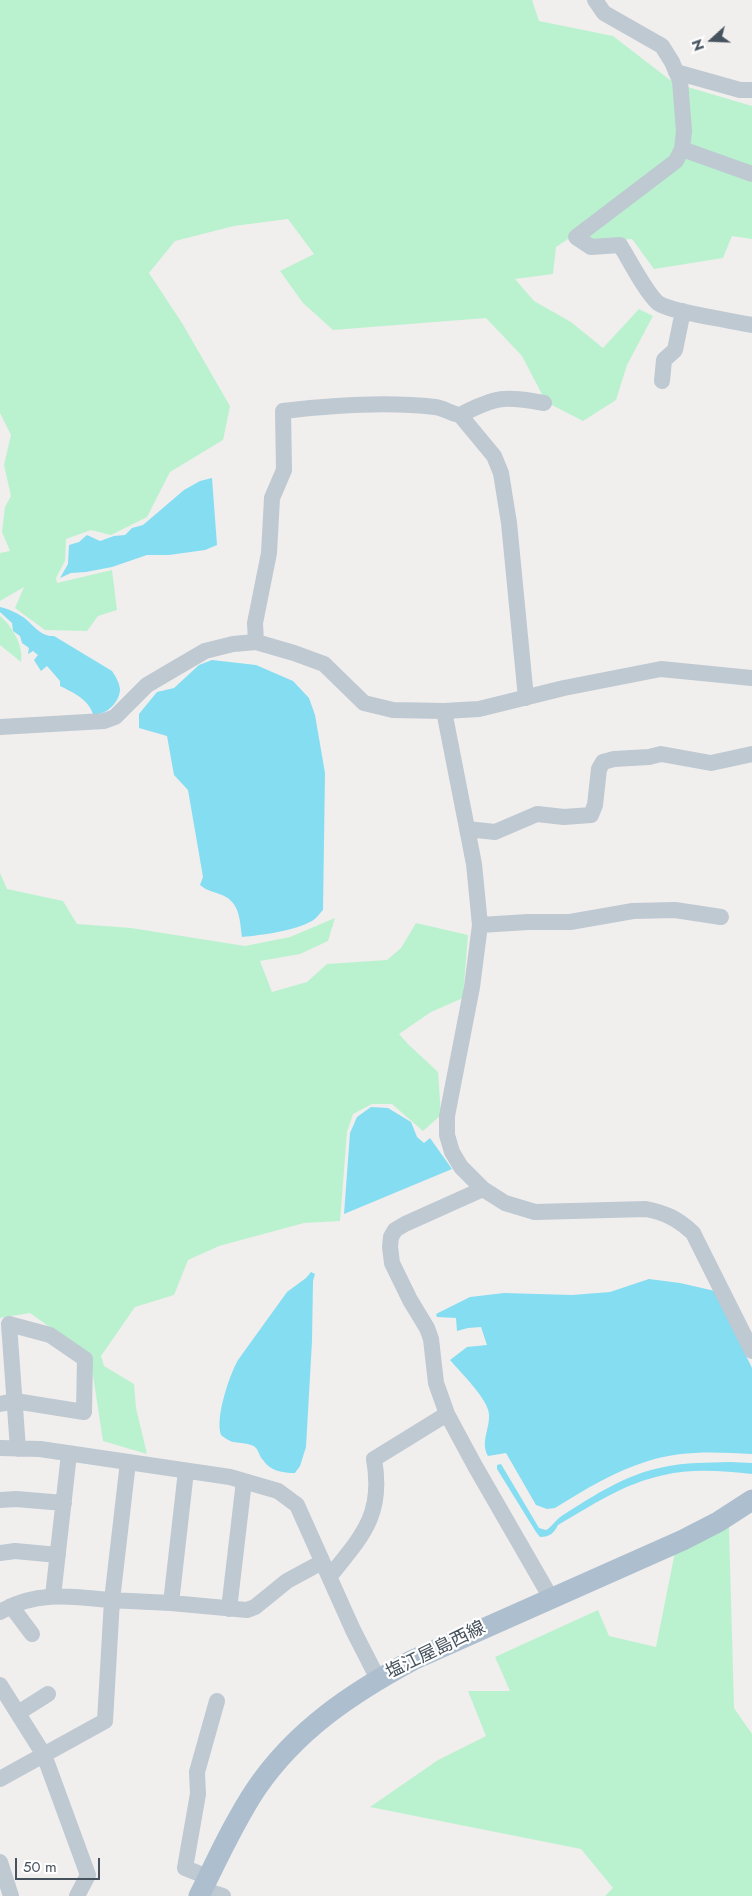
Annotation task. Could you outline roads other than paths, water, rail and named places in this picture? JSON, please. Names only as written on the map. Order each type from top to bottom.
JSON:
[{"type":"main road","name":"塩江屋島西線","points":[[203,1887],[249,1800],[267,1774],[284,1753],[314,1724],[339,1704],[378,1679],[413,1660],[683,1540],[718,1522],[752,1500]]},
{"type":"street","points":[[595,0],[604,13],[662,46],[680,81],[684,131],[682,149],[676,161],[576,237],[590,247],[620,244],[649,291],[659,303],[683,311],[752,325]]},
{"type":"street","points":[[676,72],[740,90],[752,90]]},
{"type":"street","points":[[682,149],[752,174]]},
{"type":"street","points":[[662,381],[664,360],[675,350],[683,311]]},
{"type":"street","points":[[256,642],[255,623],[269,553],[272,498],[284,470],[283,411],[372,404],[437,407],[460,415],[498,398],[514,398],[544,403]]},
{"type":"street","points":[[460,415],[494,456],[501,473],[509,523],[526,698]]},
{"type":"street","points":[[0,727],[104,721],[115,717],[147,685],[205,651],[233,644],[256,642],[324,664],[364,703],[393,710],[444,711],[479,709],[601,680],[661,669],[752,678]]},
{"type":"street","points":[[444,711],[474,864],[480,925],[472,987],[447,1116],[447,1135],[452,1152],[462,1167],[483,1190],[504,1203],[535,1212],[646,1209],[663,1212],[680,1220],[693,1232],[752,1351]]},
{"type":"street","points":[[467,828],[495,832],[537,814],[564,817],[591,815],[595,805],[599,769],[603,762],[614,759],[649,757],[661,754],[711,763],[752,754]]},
{"type":"street","points":[[480,925],[570,922],[633,910],[675,910],[721,917]]},
{"type":"street","points":[[483,1190],[395,1230],[391,1237],[390,1247],[392,1263],[410,1300],[427,1328],[431,1340],[436,1383],[447,1414],[551,1598]]},
{"type":"street","points":[[7,1403],[84,1412],[85,1359],[50,1335],[5,1324],[7,1403],[18,1448]]},
{"type":"street","points":[[32,1634],[5,1609],[23,1601],[44,1596],[170,1603],[228,1609],[247,1610],[254,1608],[286,1581],[326,1569],[369,1525],[377,1490],[374,1459],[447,1414]]},
{"type":"street","points":[[0,1448],[18,1448],[69,1454],[230,1477],[278,1492],[297,1505],[353,1630],[378,1679]]},
{"type":"street","points":[[53,1596],[69,1454]]},
{"type":"street","points":[[0,1779],[105,1721],[112,1600],[128,1462]]},
{"type":"street","points":[[170,1603],[186,1471]]},
{"type":"street","points":[[228,1609],[244,1481]]},
{"type":"street","points":[[0,1500],[16,1499],[64,1503]]},
{"type":"street","points":[[0,1553],[15,1551],[58,1555]]},
{"type":"street","points":[[0,1685],[44,1755],[88,1875],[77,1896]]},
{"type":"street","points":[[18,1713],[48,1694]]},
{"type":"street","points":[[217,1701],[197,1772],[198,1794],[185,1868],[203,1887],[224,1896]]},
{"type":"street","points":[[0,1862],[10,1896]]},
{"type":"water","points":[[212,478],[217,545],[205,550],[169,555],[147,555],[112,567],[71,573],[60,578],[68,564],[69,545],[79,542],[87,535],[100,541],[114,536],[125,535],[132,528],[143,525],[184,490],[200,481]]},
{"type":"water","points":[[0,607],[17,614],[41,632],[54,636],[112,671],[120,689],[115,703],[103,713],[93,714],[84,700],[60,686],[60,681],[47,666],[41,671],[34,660],[38,655],[33,651],[28,654],[29,648],[22,643],[20,636],[13,631],[12,623],[0,612]]},
{"type":"water","points":[[212,660],[256,665],[293,681],[309,698],[315,715],[325,773],[323,910],[313,920],[287,930],[242,937],[237,909],[231,900],[200,885],[203,877],[188,790],[174,775],[167,736],[139,728],[139,714],[157,692],[174,688],[199,665]]},
{"type":"water","points":[[371,1107],[388,1108],[411,1122],[417,1137],[424,1143],[430,1138],[452,1169],[344,1214],[350,1133],[357,1117]]},
{"type":"water","points":[[311,1272],[315,1274],[313,1281],[312,1341],[306,1447],[300,1466],[295,1473],[286,1473],[269,1467],[254,1446],[233,1442],[221,1435],[221,1408],[227,1386],[238,1360],[287,1292]]},
{"type":"water","points":[[649,1279],[680,1283],[715,1291],[752,1368],[752,1454],[686,1453],[661,1457],[636,1465],[612,1476],[555,1508],[547,1509],[536,1505],[506,1453],[488,1456],[485,1446],[489,1420],[487,1408],[479,1394],[450,1360],[467,1347],[487,1345],[481,1327],[457,1331],[456,1318],[437,1317],[436,1314],[470,1297],[504,1293],[572,1295],[610,1292]]},
{"type":"water","points":[[752,1463],[752,1474],[697,1471],[675,1473],[636,1483],[596,1502],[558,1525],[551,1534],[540,1537],[497,1469],[497,1465],[501,1464],[539,1528],[546,1530],[560,1517],[611,1486],[650,1470],[680,1464]]}]
